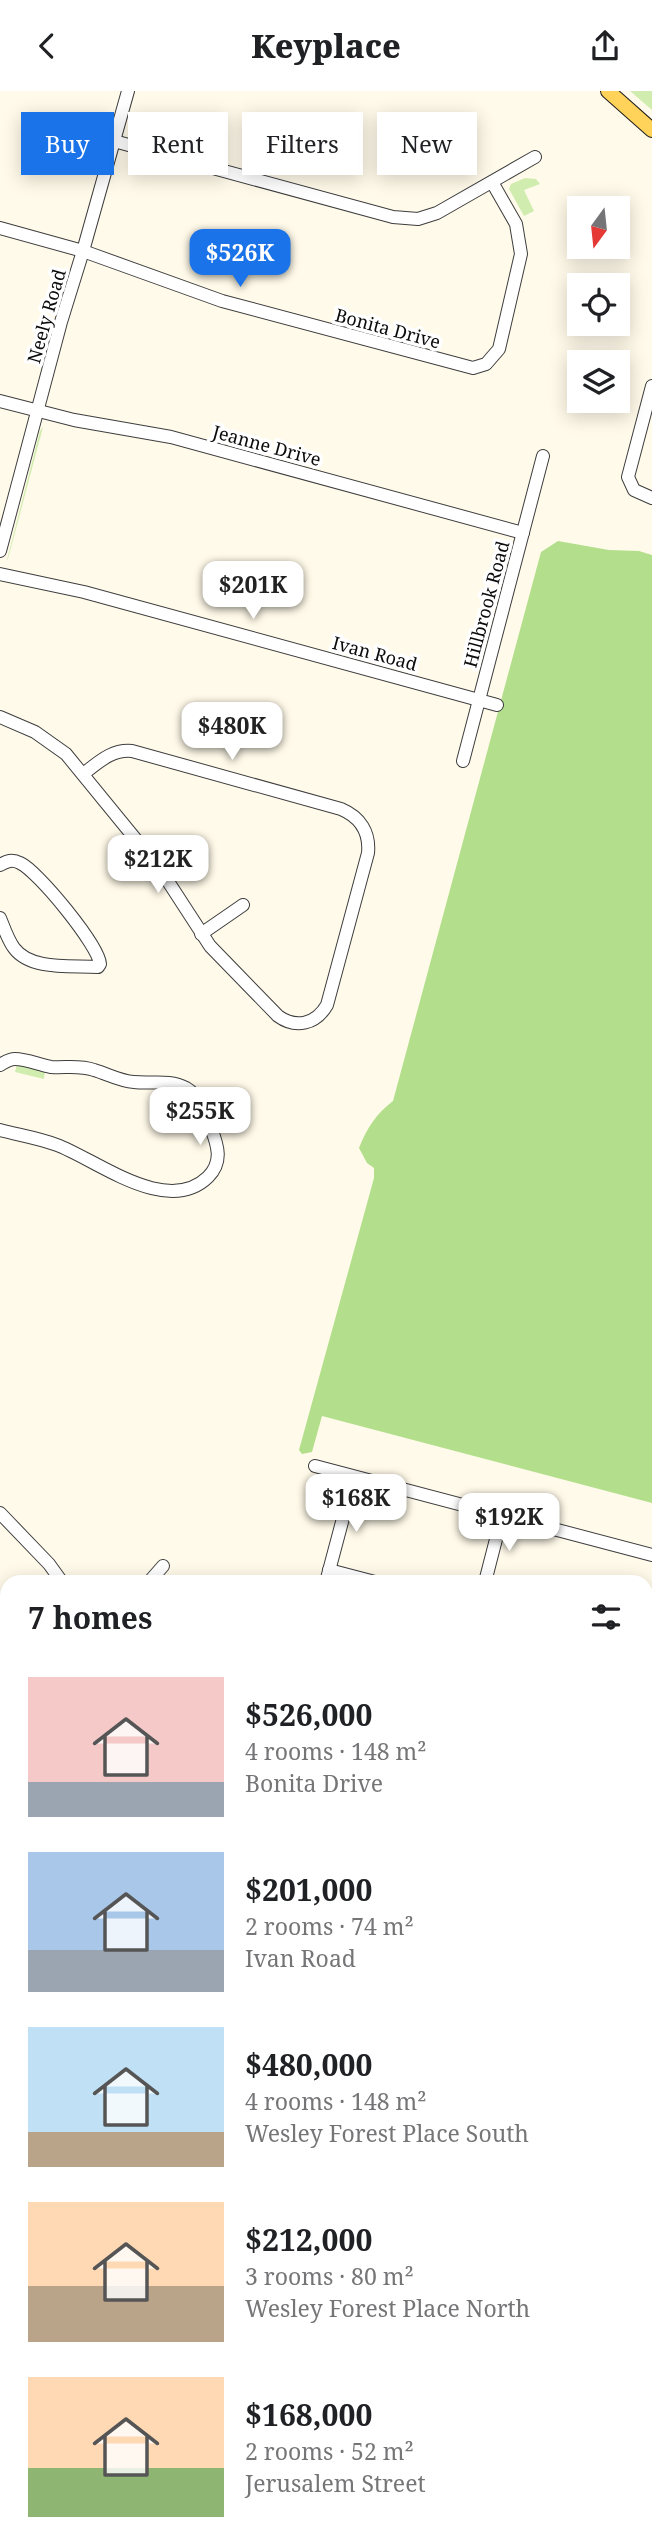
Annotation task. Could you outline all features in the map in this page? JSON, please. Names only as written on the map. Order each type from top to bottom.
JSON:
[{"type":"main road","points":[[608,91],[652,130]]},
{"type":"street","name":"Neely Road","points":[[114,141],[128,91]]},
{"type":"street","points":[[114,141],[403,219],[418,219],[437,213],[535,157]]},
{"type":"street","name":"Neely Road","points":[[0,551],[61,322],[104,175]]},
{"type":"street","name":"Bonita Drive","points":[[0,228],[83,251],[222,301],[463,367],[477,368],[486,364],[499,349],[521,254],[516,224],[492,182]]},
{"type":"street","points":[[652,386],[628,474],[632,487],[652,498]]},
{"type":"street","name":"Jeanne Drive","points":[[0,401],[74,420],[171,437],[523,533]]},
{"type":"street","name":"Hillbrook Road","points":[[463,761],[543,456]]},
{"type":"street","name":"Ivan Road","points":[[0,574],[84,591],[497,705]]},
{"type":"street","points":[[0,717],[22,725],[66,754],[160,869],[201,934],[224,962],[278,1016],[295,1023],[315,1019],[325,1009],[330,996],[366,859],[366,834],[357,818],[341,809],[132,751],[122,750],[110,754],[83,774]]},
{"type":"street","points":[[0,865],[16,861],[30,869],[86,934],[100,958],[100,964],[98,967],[42,963],[25,958],[5,942],[0,918]]},
{"type":"street","points":[[201,934],[243,905]]},
{"type":"street","points":[[0,1065],[20,1059],[48,1066],[90,1069],[109,1077],[134,1082],[179,1085],[188,1089],[202,1104],[217,1144],[218,1160],[214,1171],[204,1181],[190,1189],[174,1192],[115,1176],[54,1143],[0,1130]]},
{"type":"street","points":[[315,1466],[652,1555]]},
{"type":"street","points":[[327,1575],[354,1477]]},
{"type":"street","points":[[0,1513],[57,1575]]},
{"type":"street","points":[[487,1575],[502,1516]]},
{"type":"street","points":[[155,1575],[163,1566]]},
{"type":"green space","points":[[630,91],[652,91],[652,110]]},
{"type":"green space","points":[[525,178],[536,179],[540,184],[524,190],[534,211],[524,216],[509,189],[511,184]]},
{"type":"green space","points":[[43,427],[8,559],[7,560],[40,431]]},
{"type":"green space","points":[[558,541],[652,555],[652,1503],[322,1416],[312,1452],[302,1454],[299,1450],[374,1178],[374,1168],[367,1163],[359,1148],[373,1122],[393,1101],[541,552]]},
{"type":"green space","points":[[17,1064],[45,1071],[44,1079],[15,1072]]}]
